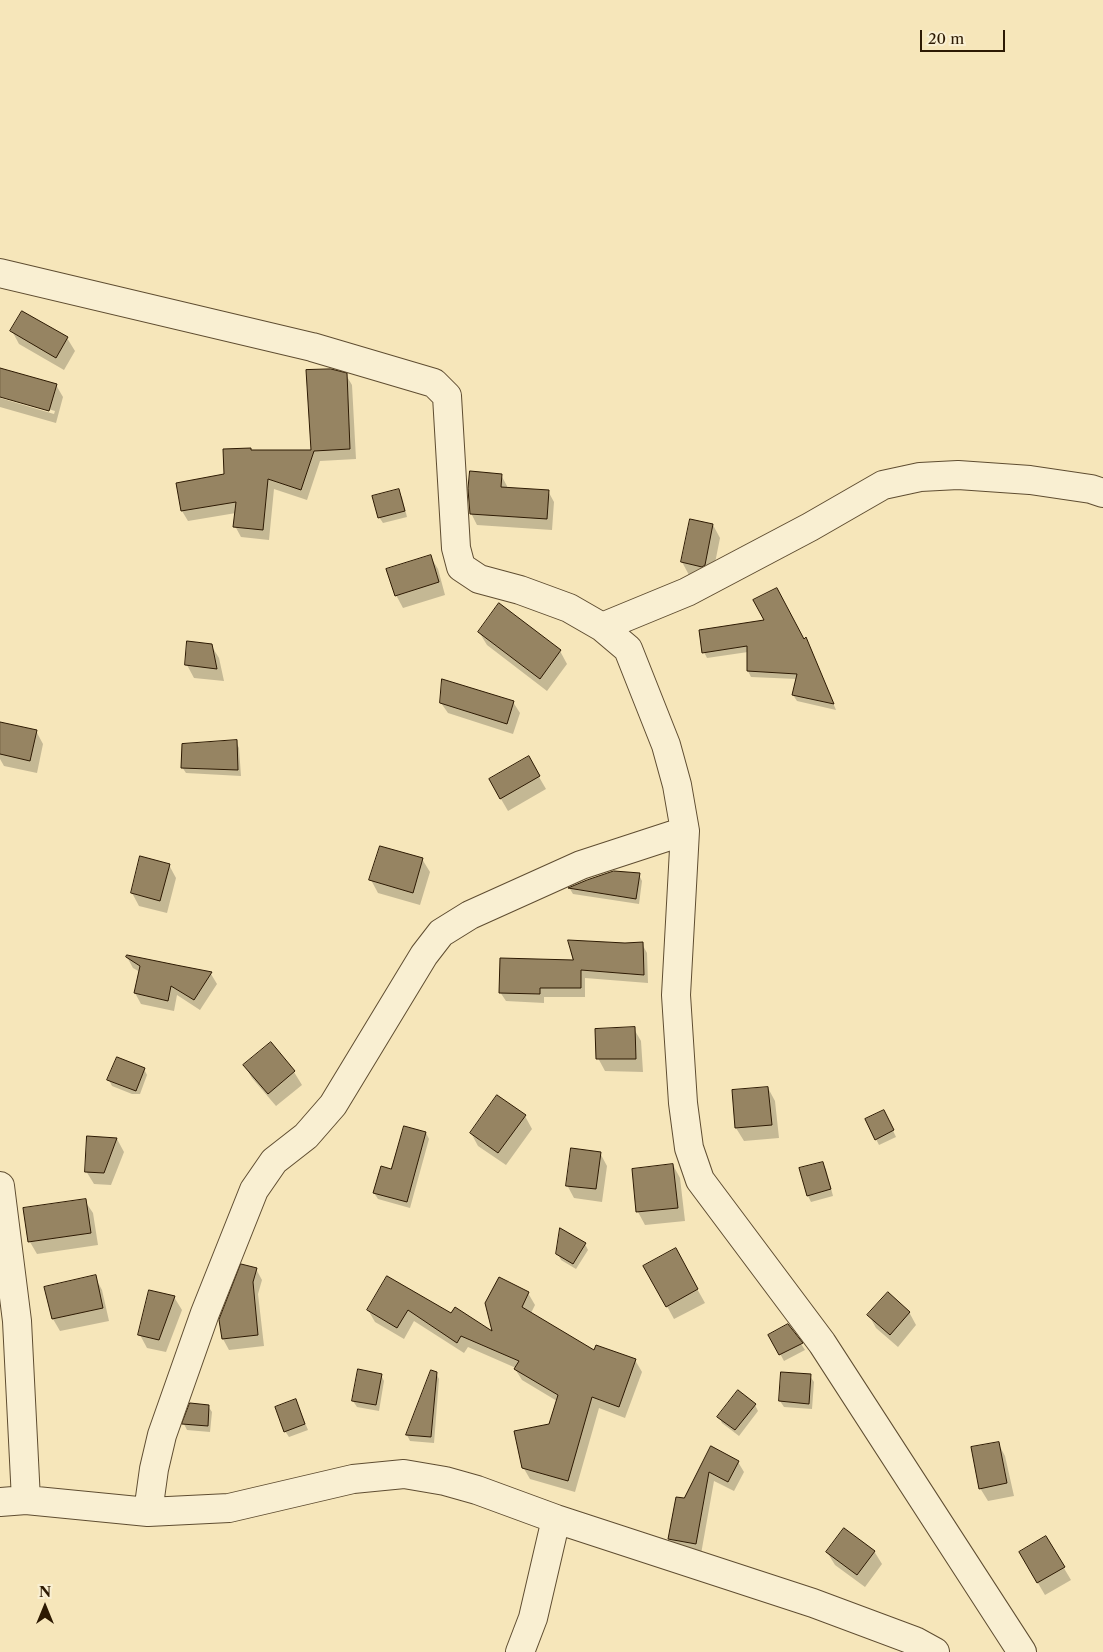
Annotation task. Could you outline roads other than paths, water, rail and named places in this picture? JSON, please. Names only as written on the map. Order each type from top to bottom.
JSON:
[{"type":"street","points":[[0,273],[312,347],[434,383],[447,396],[456,548],[461,567],[479,579],[520,590],[561,605],[602,627],[628,649],[666,745],[678,785],[685,831],[676,996],[684,1112],[689,1148],[700,1180],[822,1344],[1022,1652]]},
{"type":"street","points":[[602,627],[688,592],[810,527],[883,485],[920,476],[958,475],[1030,480],[1091,489],[1103,493]]},
{"type":"street","points":[[148,1512],[154,1469],[162,1435],[205,1313],[254,1190],[274,1161],[306,1136],[333,1105],[441,932],[470,915],[581,865],[685,831]]},
{"type":"street","points":[[0,1186],[17,1321],[13,1501],[148,1512],[229,1508],[353,1479],[404,1474],[446,1481],[477,1490],[556,1519],[813,1603],[915,1641],[935,1652]]},
{"type":"street","points":[[520,1652],[533,1618],[556,1519]]}]
